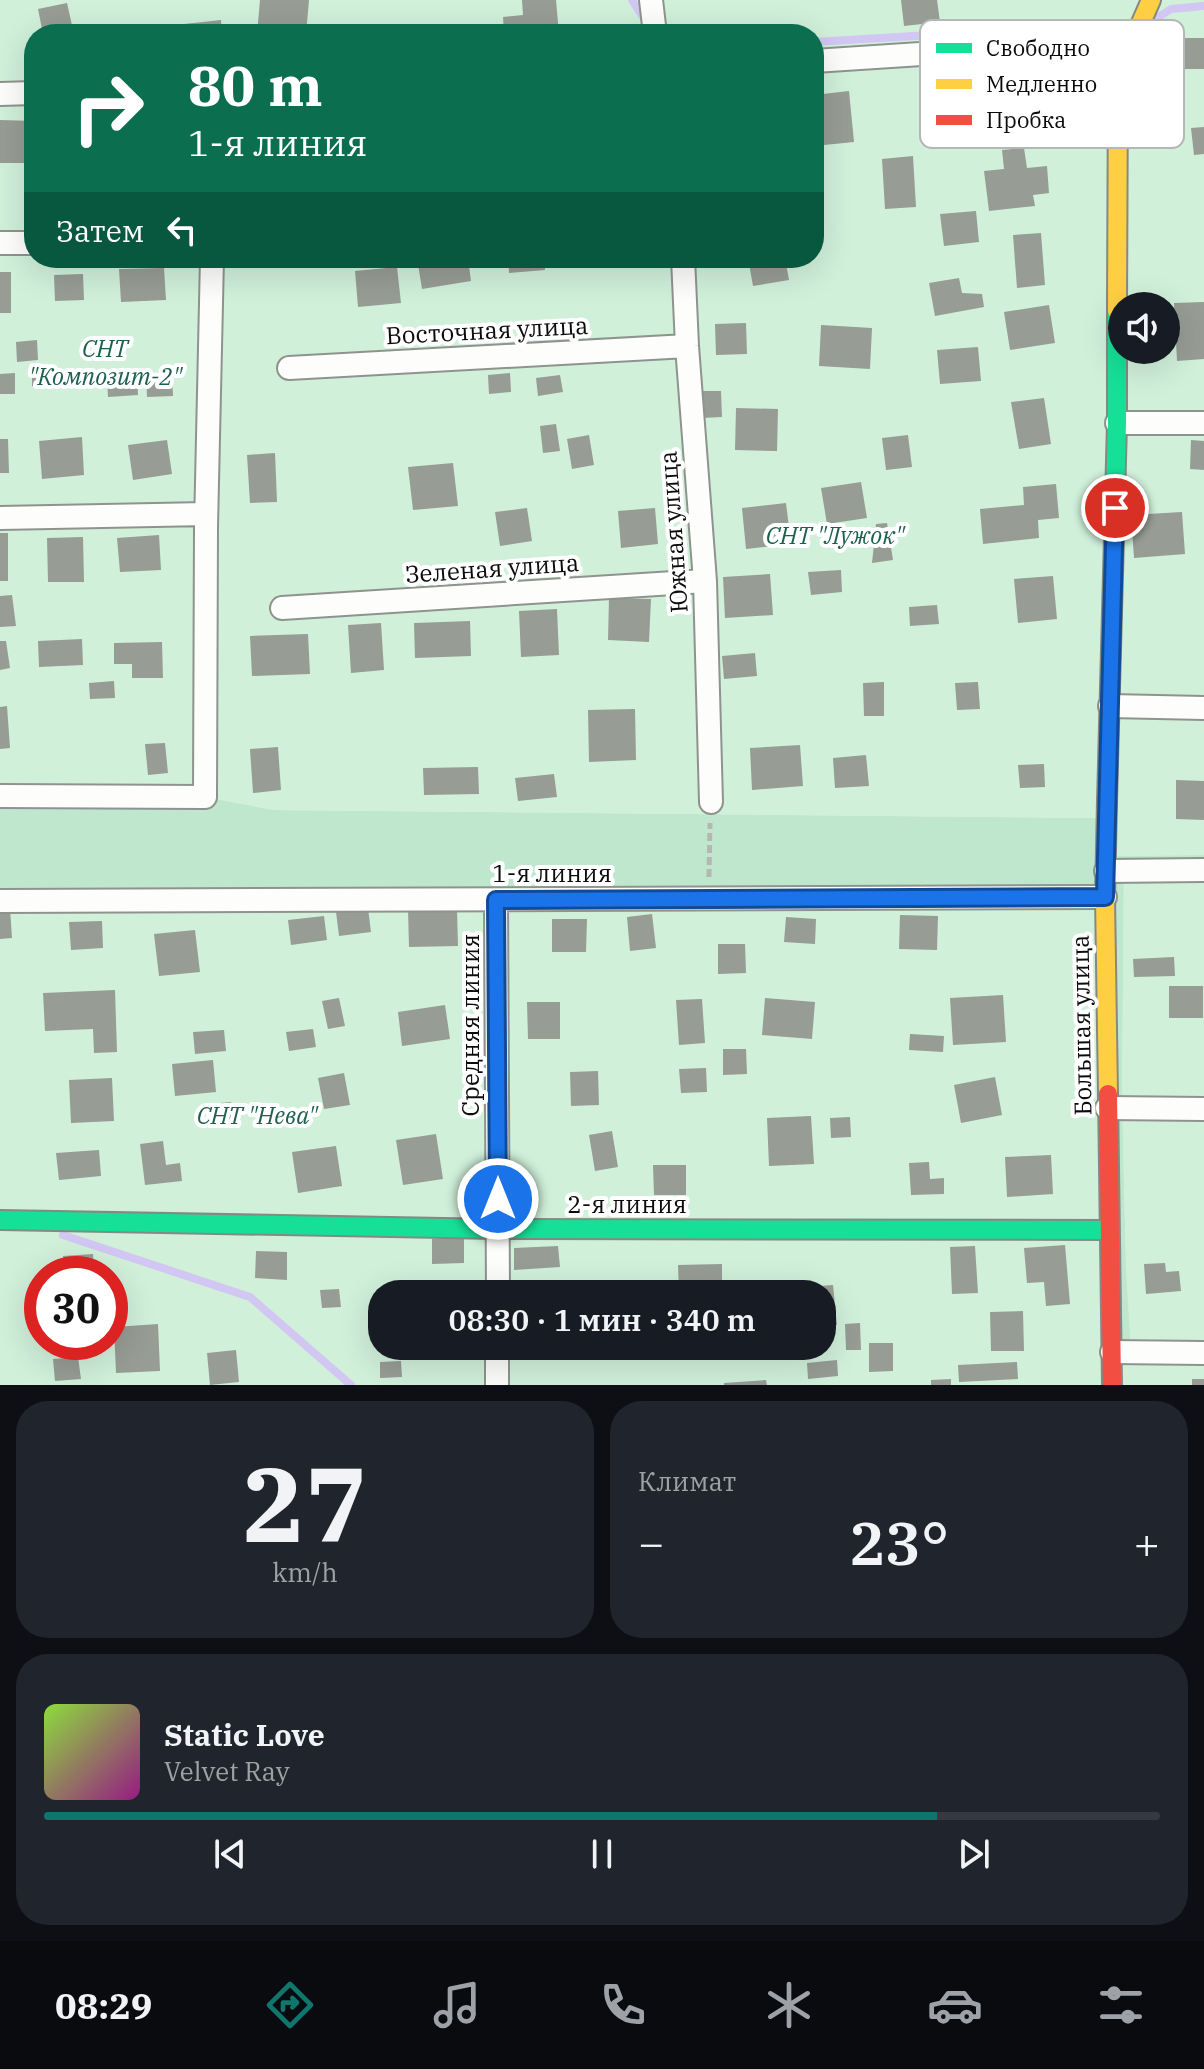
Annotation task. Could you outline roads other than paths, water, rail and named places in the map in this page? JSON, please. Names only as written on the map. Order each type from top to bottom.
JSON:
[{"type":"street","points":[[651,0],[654,24]]},
{"type":"street","points":[[824,60],[920,54]]},
{"type":"street","points":[[0,94],[24,93]]},
{"type":"street","name":"Большая улица","points":[[1112,1385],[1105,897],[1117,423],[1118,148]]},
{"type":"street","points":[[0,243],[24,243]]},
{"type":"street","points":[[0,796],[205,797],[206,514],[212,268]]},
{"type":"street","name":"Южная улица","points":[[683,268],[705,581],[711,802]]},
{"type":"street","name":"Восточная улица","points":[[289,368],[687,346]]},
{"type":"street","points":[[1117,423],[1204,423]]},
{"type":"street","points":[[0,518],[206,514]]},
{"type":"street","name":"Зеленая улица","points":[[282,608],[705,581]]},
{"type":"street","points":[[1110,706],[1204,708]]},
{"type":"street","points":[[1106,871],[1204,870]]},
{"type":"street","name":"1-я линия","points":[[0,901],[1105,897]]},
{"type":"street","name":"Средняя линия","points":[[496,900],[498,1280]]},
{"type":"street","points":[[1107,1108],[1204,1109]]},
{"type":"street","name":"2-я линия","points":[[0,1220],[498,1229],[1109,1230]]},
{"type":"street","points":[[1112,1352],[1204,1353]]},
{"type":"street","points":[[497,1360],[497,1385]]},
{"type":"waterway","points":[[632,0],[647,23]]},
{"type":"waterway","points":[[1154,20],[1171,9],[1204,6]]},
{"type":"waterway","points":[[824,41],[920,36]]},
{"type":"waterway","points":[[63,1235],[250,1297],[351,1385]]},
{"type":"park label","name":"СНТ \"Композит-2\"","points":[[105,363]]},
{"type":"park label","name":"СНТ \"Лужок\"","points":[[835,536]]},
{"type":"park label","name":"СНТ \"Нева\"","points":[[257,1116]]}]
